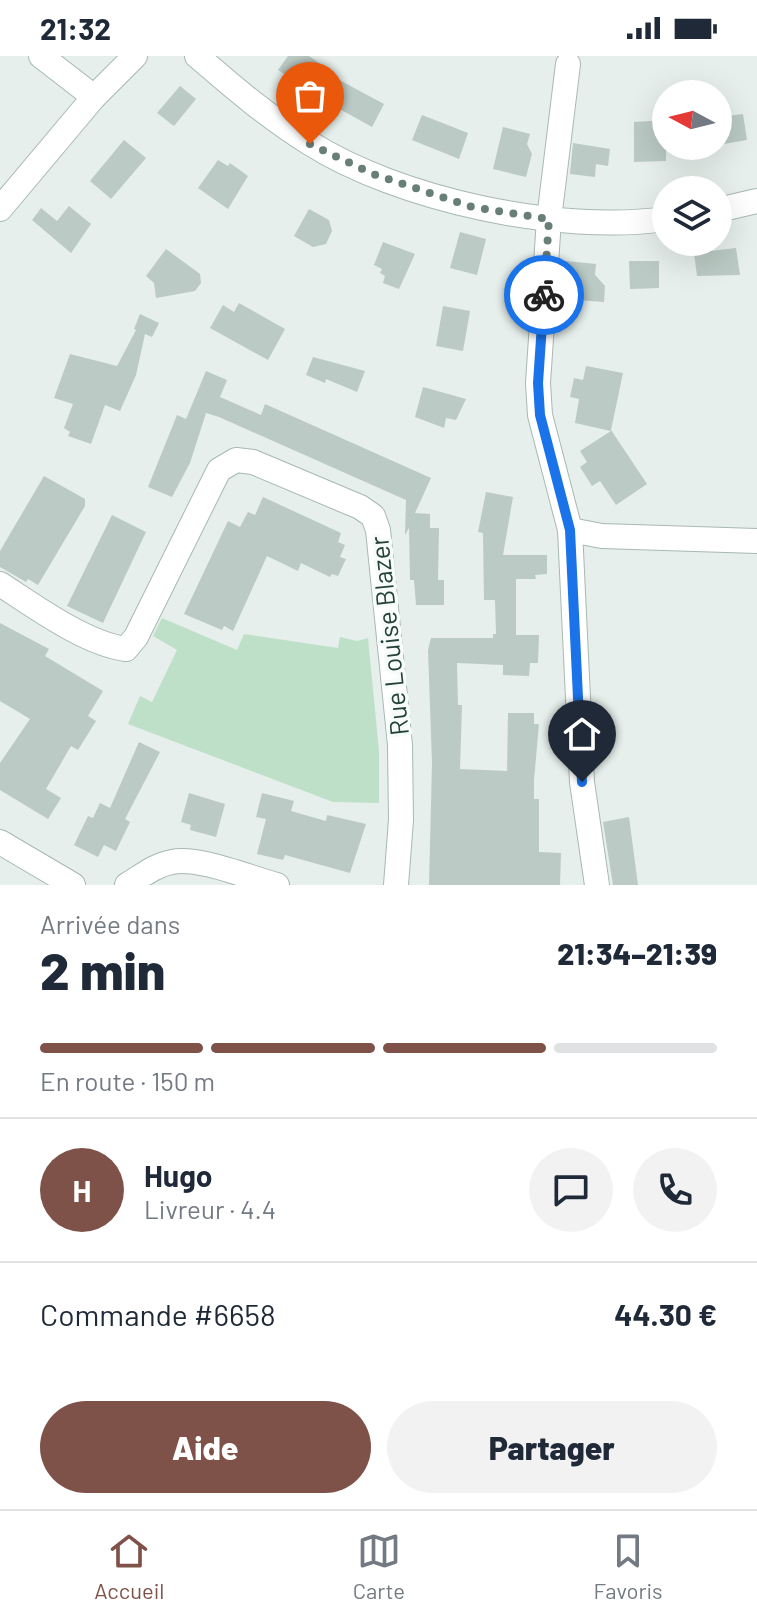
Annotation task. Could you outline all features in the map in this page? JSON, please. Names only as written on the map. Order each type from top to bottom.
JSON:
[{"type":"street","points":[[41,56],[94,97]]},
{"type":"street","points":[[0,209],[94,97],[135,56]]},
{"type":"street","points":[[197,56],[252,105],[310,144],[373,174],[472,207],[549,219],[630,224],[652,221]]},
{"type":"street","points":[[568,64],[549,219],[538,383],[540,404],[570,530],[582,782],[597,885]]},
{"type":"street","points":[[732,207],[757,201]]},
{"type":"street","name":"Rue Louise Blazer","points":[[0,584],[91,638],[111,647],[126,649],[136,637],[219,470],[236,460],[253,462],[360,507],[373,516],[378,530],[400,745],[401,820],[396,885]]},
{"type":"street","points":[[570,530],[602,536],[757,541]]},
{"type":"street","points":[[0,842],[73,885]]},
{"type":"street","points":[[127,885],[159,866],[175,861],[195,863],[277,885]]},
{"type":"green space","points":[[162,618],[237,650],[244,634],[338,648],[340,637],[357,641],[368,638],[379,751],[379,803],[333,802],[128,724],[140,696],[152,702],[177,650],[153,636]]},
{"type":"building","points":[[288,56],[309,56],[332,72],[330,75],[384,104],[372,127],[278,70]]},
{"type":"building","points":[[180,86],[196,99],[174,126],[157,113]]},
{"type":"building","points":[[743,114],[747,140],[732,143],[732,115]]},
{"type":"building","points":[[422,115],[468,133],[459,159],[412,140]]},
{"type":"building","points":[[652,121],[652,160],[666,161],[634,162],[634,122]]},
{"type":"building","points":[[503,127],[530,134],[527,144],[532,154],[526,177],[493,169]]},
{"type":"building","points":[[124,140],[146,158],[111,199],[90,181]]},
{"type":"building","points":[[573,143],[610,149],[608,166],[596,164],[595,177],[570,174]]},
{"type":"building","points":[[218,160],[228,166],[230,163],[248,176],[228,209],[198,188]]},
{"type":"building","points":[[69,206],[91,224],[71,253],[32,220],[41,208],[57,221]]},
{"type":"building","points":[[309,209],[329,220],[332,231],[326,244],[313,247],[294,236]]},
{"type":"building","points":[[460,232],[486,239],[477,275],[450,268]]},
{"type":"building","points":[[383,242],[415,254],[399,289],[383,283],[385,276],[380,273],[382,269],[374,265]]},
{"type":"building","points":[[732,248],[736,248],[740,275],[697,276],[694,256],[732,256]]},
{"type":"building","points":[[166,249],[200,274],[201,283],[195,291],[156,298],[154,283],[146,276]]},
{"type":"building","points":[[566,261],[596,264],[595,275],[605,286],[604,302],[577,300],[577,292],[564,291]]},
{"type":"building","points":[[629,261],[659,261],[659,288],[630,289]]},
{"type":"building","points":[[239,303],[285,329],[268,360],[210,328],[223,305],[234,312]]},
{"type":"building","points":[[443,306],[470,311],[463,351],[436,346]]},
{"type":"building","points":[[140,314],[159,323],[152,337],[145,334],[136,375],[120,411],[105,405],[91,444],[68,436],[70,432],[64,428],[73,404],[54,398],[70,354],[117,366],[136,330]]},
{"type":"building","points":[[313,357],[365,371],[357,392],[326,379],[325,383],[306,375]]},
{"type":"building","points":[[586,366],[623,373],[611,430],[647,484],[616,505],[600,481],[592,486],[580,467],[587,462],[580,451],[611,431],[575,423],[579,399],[570,397],[574,378],[583,380]]},
{"type":"building","points":[[206,371],[227,380],[220,397],[261,415],[265,404],[431,478],[415,513],[430,514],[430,528],[439,528],[438,580],[444,580],[444,605],[416,605],[414,580],[410,580],[409,528],[405,535],[406,500],[219,417],[206,413],[190,463],[172,497],[148,487],[177,415],[186,419]]},
{"type":"building","points":[[423,387],[466,399],[456,420],[446,418],[444,428],[415,417]]},
{"type":"building","points":[[44,476],[85,499],[85,506],[38,585],[28,579],[26,582],[0,567],[0,551]]},
{"type":"building","points":[[486,492],[513,497],[503,555],[547,555],[547,574],[535,575],[536,579],[516,579],[516,635],[539,635],[538,663],[530,663],[529,676],[503,675],[503,665],[457,663],[458,705],[462,705],[460,769],[507,771],[508,713],[534,713],[534,724],[539,724],[534,799],[539,799],[539,852],[561,853],[560,885],[429,885],[432,763],[428,650],[431,638],[493,638],[496,634],[495,600],[484,600],[483,533],[478,532]]},
{"type":"building","points":[[263,497],[341,533],[338,542],[345,545],[340,557],[346,559],[338,576],[332,574],[330,577],[301,563],[298,571],[267,556],[233,631],[224,626],[222,630],[184,614],[228,521],[240,527],[248,512],[255,515]]},
{"type":"building","points":[[112,515],[146,532],[103,623],[67,606]]},
{"type":"building","points":[[0,623],[49,649],[45,656],[103,691],[88,716],[96,721],[78,750],[71,746],[46,789],[61,798],[48,819],[0,790],[0,763],[30,719],[0,701]]},
{"type":"building","points":[[139,742],[160,752],[125,819],[130,822],[116,851],[104,845],[98,857],[74,845],[88,816],[93,818],[100,803],[110,808]]},
{"type":"building","points":[[189,793],[225,804],[216,837],[190,830],[191,825],[181,822]]},
{"type":"building","points":[[262,793],[294,801],[291,811],[326,821],[327,815],[366,824],[350,873],[285,855],[283,860],[257,854],[266,819],[256,817]]},
{"type":"building","points":[[629,817],[638,885],[613,885],[603,822]]},
{"type":"way so far","points":[[310,144],[373,174],[472,207],[549,219],[544,295]]},
{"type":"route","points":[[544,295],[538,383],[540,415],[570,530],[582,782]]}]
